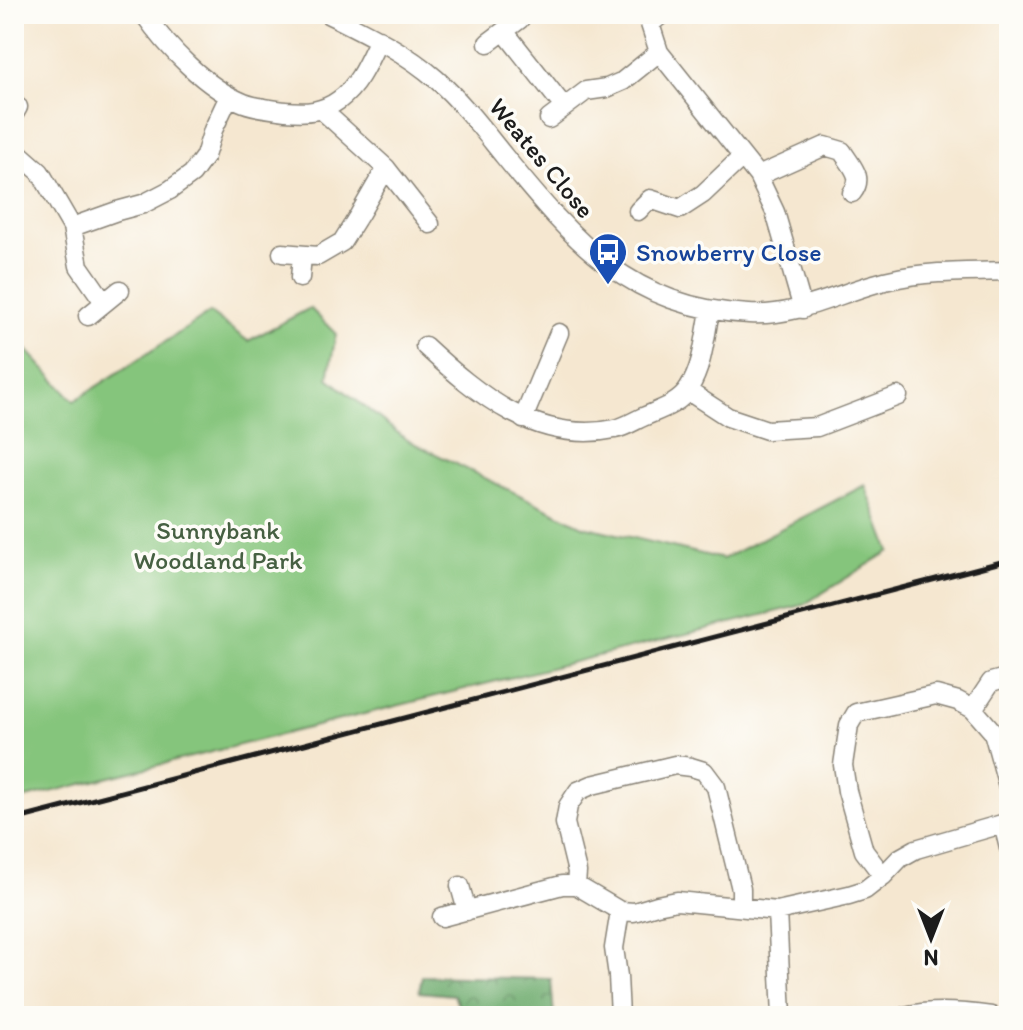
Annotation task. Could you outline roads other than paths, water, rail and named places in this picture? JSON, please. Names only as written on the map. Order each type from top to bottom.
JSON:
[{"type":"street","points":[[144,14],[160,37],[190,67],[229,96],[245,104],[290,111],[322,110],[337,101],[359,79],[379,39]]},
{"type":"street","name":"Weates Close","points":[[328,14],[379,39],[436,79],[464,107],[542,203],[589,251],[622,276],[680,303],[710,311],[777,314],[803,309],[886,281],[921,274],[1009,271]]},
{"type":"street","points":[[651,17],[659,52],[758,176],[775,212],[803,309]]},
{"type":"street","points":[[488,43],[520,19]]},
{"type":"street","points":[[504,31],[564,107]]},
{"type":"street","points":[[549,119],[586,91],[607,88],[623,81],[659,52]]},
{"type":"street","points":[[72,227],[143,204],[192,174],[205,156],[229,96]]},
{"type":"street","points":[[322,110],[386,168],[430,224]]},
{"type":"street","points":[[758,176],[825,146],[842,151],[858,177],[858,185],[852,193]]},
{"type":"street","points":[[14,149],[40,172],[72,227],[79,266],[104,302]]},
{"type":"street","points":[[638,211],[650,199],[680,209],[703,194],[742,157]]},
{"type":"street","points":[[282,253],[318,256],[342,242],[386,168]]},
{"type":"street","points":[[300,278],[302,256]]},
{"type":"street","points":[[88,316],[120,290]]},
{"type":"street","points":[[425,346],[461,379],[523,419],[564,430],[591,432],[618,429],[671,405],[688,391],[697,371],[710,311]]},
{"type":"street","points":[[523,419],[559,333]]},
{"type":"street","points":[[688,391],[728,417],[767,430],[817,427],[898,396]]},
{"type":"street","points":[[973,709],[991,682],[1009,677]]},
{"type":"street","points":[[883,876],[864,851],[847,791],[843,765],[849,725],[856,713],[936,695],[958,701],[973,709],[993,732],[1009,790]]},
{"type":"street","points":[[576,885],[577,872],[565,823],[568,806],[578,791],[675,765],[691,767],[704,771],[716,787],[741,889],[741,907]]},
{"type":"street","points":[[442,917],[562,885],[576,885],[620,911],[634,912],[677,901],[777,911],[865,890],[900,858],[916,849],[1006,823],[1009,848]]},
{"type":"street","points":[[460,886],[467,911]]},
{"type":"street","points":[[620,911],[614,948],[620,1016]]},
{"type":"street","points":[[777,911],[782,1016]]},
{"type":"street","points":[[905,1016],[919,1012],[991,1016]]},
{"type":"railway","points":[[14,820],[1009,560]]},
{"type":"place","name":"Snowberry Close","points":[[608,286]]},
{"type":"park label","name":"Sunnybank Woodland Park","points":[[218,545]]}]
